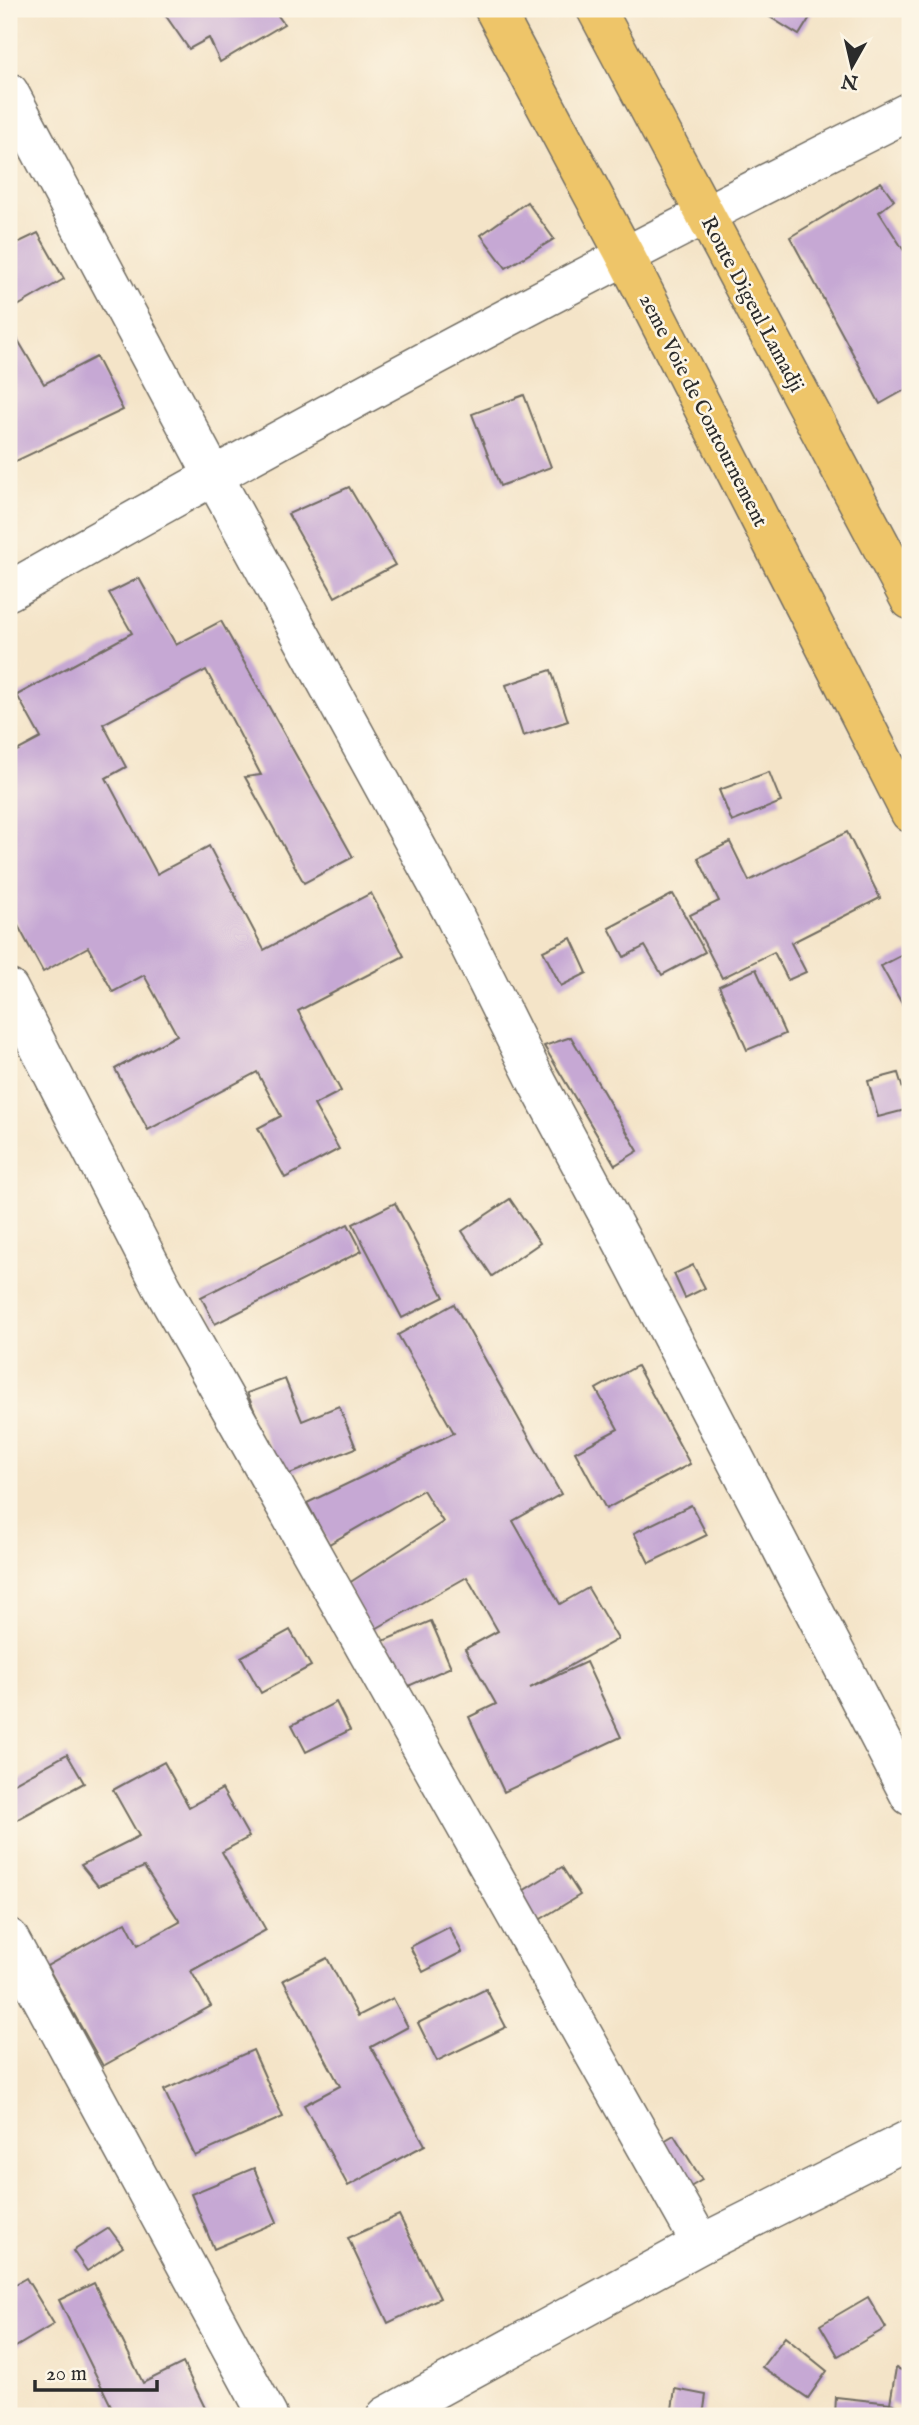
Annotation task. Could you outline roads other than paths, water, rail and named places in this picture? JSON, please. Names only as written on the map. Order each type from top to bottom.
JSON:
[{"type":"main road","name":"2eme Voie de Contournement","points":[[494,9],[625,255],[910,813]]},
{"type":"main road","name":"Route Digeul Lamadji","points":[[596,9],[910,600]]},
{"type":"street","points":[[9,92],[213,475],[454,917],[537,1082],[629,1253],[910,1796]]},
{"type":"street","points":[[9,591],[213,475],[625,255],[910,111]]},
{"type":"street","points":[[9,989],[162,1287],[701,2244]]},
{"type":"street","points":[[9,1938],[268,2416]]},
{"type":"street","points":[[386,2416],[701,2244],[910,2139]]}]
